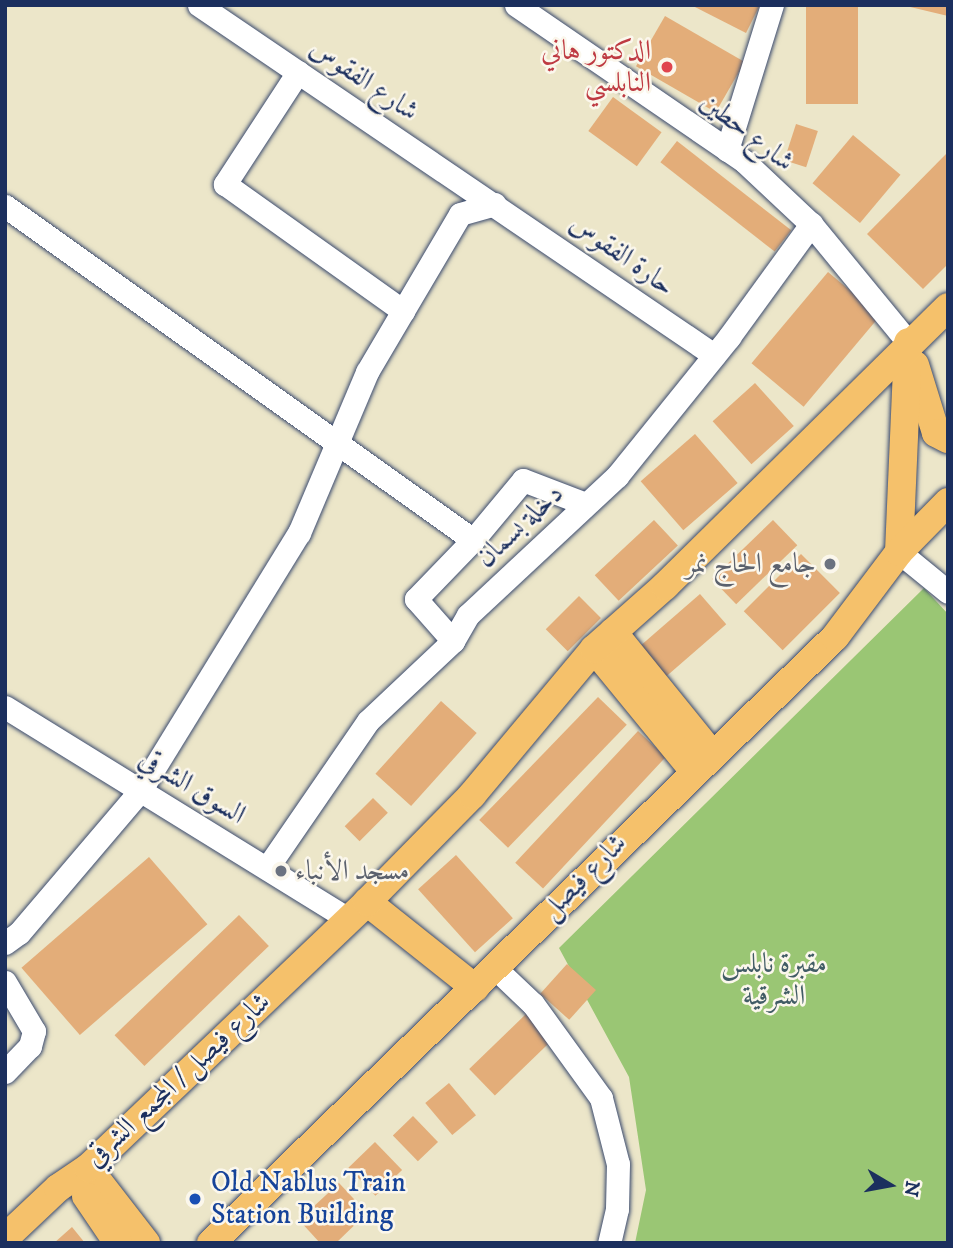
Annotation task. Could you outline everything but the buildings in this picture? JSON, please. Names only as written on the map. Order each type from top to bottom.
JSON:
[{"type":"main road","name":"شارع فيصل / المجمع الشرقي","points":[[5,1238],[80,1173],[357,910],[472,795],[603,640],[908,342],[948,307]]},
{"type":"main road","points":[[908,342],[936,433],[948,439]]},
{"type":"main road","points":[[900,552],[908,342]]},
{"type":"main road","name":"شارع فيصل","points":[[211,1243],[475,988],[702,762],[835,637],[900,552],[948,502]]},
{"type":"main road","points":[[603,640],[702,762]]},
{"type":"main road","points":[[357,910],[475,988]]},
{"type":"main road","points":[[80,1173],[118,1243]]},
{"type":"main road","points":[[80,1173],[146,1243]]},
{"type":"street","name":"شارع الفقوس","points":[[200,5],[495,204]]},
{"type":"street","name":"شارع حطين","points":[[516,5],[727,150],[811,224],[908,342]]},
{"type":"street","points":[[727,150],[772,5]]},
{"type":"street","points":[[298,72],[225,184],[403,311]]},
{"type":"street","points":[[5,943],[19,933],[140,791],[299,533],[335,442],[367,372],[460,214],[495,204]]},
{"type":"street","name":"حارة الفقوس","points":[[495,204],[715,355]]},
{"type":"street","points":[[5,206],[473,540]]},
{"type":"street","name":"دخلة بسمان","points":[[267,868],[368,721],[453,641],[468,615],[617,476],[715,355],[811,224]]},
{"type":"street","points":[[453,641],[416,599],[473,540],[523,480],[586,504]]},
{"type":"street","points":[[900,552],[948,592]]},
{"type":"street","name":"السوق الشرقي","points":[[5,707],[267,868],[357,910]]},
{"type":"street","points":[[495,968],[533,1004],[590,1077],[609,1119],[619,1187],[609,1243]]},
{"type":"street","points":[[5,982],[30,1016],[34,1031],[30,1046],[5,1072]]},
{"type":"green space","name":"مقبرة نابلس الشرقية","points":[[924,588],[948,614],[948,1243],[635,1243],[646,1190],[629,1077],[559,948]]},
{"type":"place","name":"الدكتور هاني النابلسي","points":[[667,67]]},
{"type":"place","name":"جامع الحاج نمر","points":[[830,564]]},
{"type":"place","name":"مسجد الأنباء","points":[[281,871]]},
{"type":"place","name":"Old Nablus Train Station Building","points":[[195,1199]]}]
